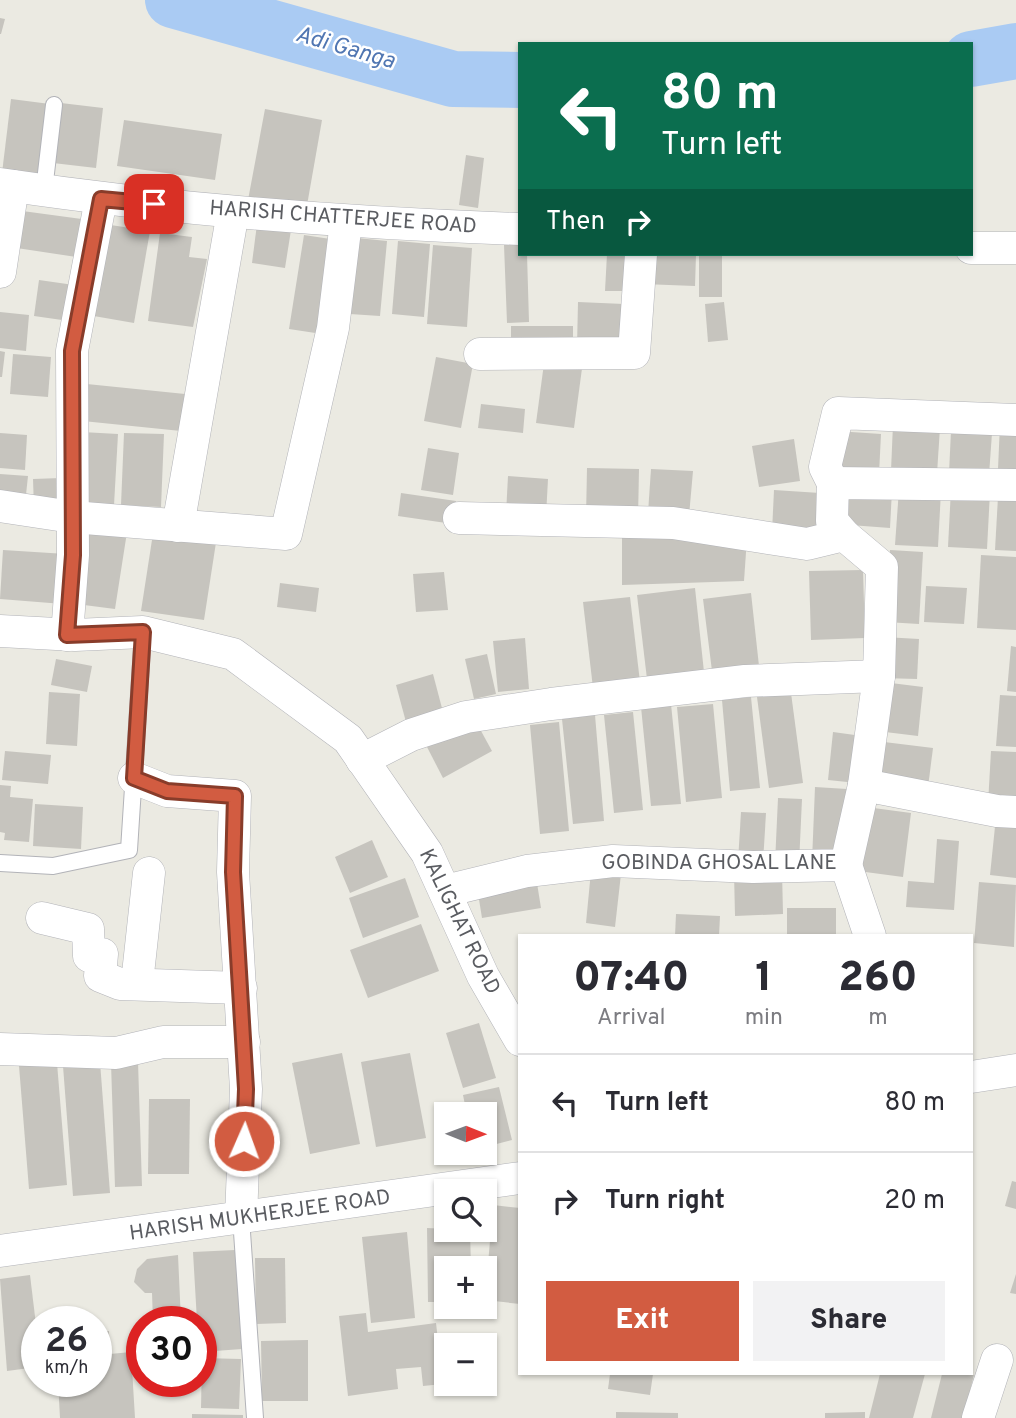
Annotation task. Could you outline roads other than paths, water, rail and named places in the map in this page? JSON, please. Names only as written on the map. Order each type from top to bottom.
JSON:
[{"type":"street","name":"HARISH CHATTERJEE ROAD","points":[[19,187],[101,199],[346,222],[518,229]]},
{"type":"street","points":[[0,272],[19,187]]},
{"type":"street","points":[[67,635],[72,517],[72,351],[101,199]]},
{"type":"street","points":[[178,526],[233,212]]},
{"type":"street","points":[[0,506],[72,517],[286,534],[333,328],[346,222]]},
{"type":"street","points":[[973,248],[1016,248]]},
{"type":"street","points":[[480,354],[634,353],[641,256]]},
{"type":"street","points":[[459,518],[673,523],[807,544],[844,535],[832,520],[833,483],[825,467],[838,413],[1016,420]]},
{"type":"street","points":[[833,483],[1016,485]]},
{"type":"street","name":"GOBINDA GHOSAL LANE","points":[[445,891],[527,871],[613,861],[753,867],[846,865],[864,785],[879,676],[882,567],[844,535]]},
{"type":"street","name":"KALIGHAT ROAD","points":[[0,631],[67,635],[143,632],[233,654],[348,740],[428,853],[483,976],[518,1037]]},
{"type":"street","points":[[362,760],[411,735],[466,717],[745,681],[879,676]]},
{"type":"street","points":[[134,778],[167,791],[235,796],[233,872],[246,1089],[241,1219]]},
{"type":"street","points":[[864,785],[997,811],[1016,812]]},
{"type":"street","points":[[846,865],[869,934]]},
{"type":"street","points":[[137,983],[149,873]]},
{"type":"street","points":[[42,918],[88,929],[89,956],[102,954],[100,976],[120,984],[240,988]]},
{"type":"street","points":[[0,1049],[116,1053],[163,1042],[244,1042]]},
{"type":"street","points":[[973,1077],[1016,1070]]},
{"type":"street","name":"HARISH MUKHERJEE ROAD","points":[[0,1251],[518,1178]]},
{"type":"street","points":[[978,1418],[995,1359]]},
{"type":"lane","points":[[19,187],[54,105]]},
{"type":"lane","points":[[0,863],[53,866],[129,850],[143,632]]},
{"type":"lane","points":[[241,1219],[255,1418]]},
{"type":"waterway","name":"Adi Ganga","points":[[173,0],[453,79],[518,80]]},
{"type":"waterway","name":"Adi Ganga","points":[[973,59],[1016,51]]}]
